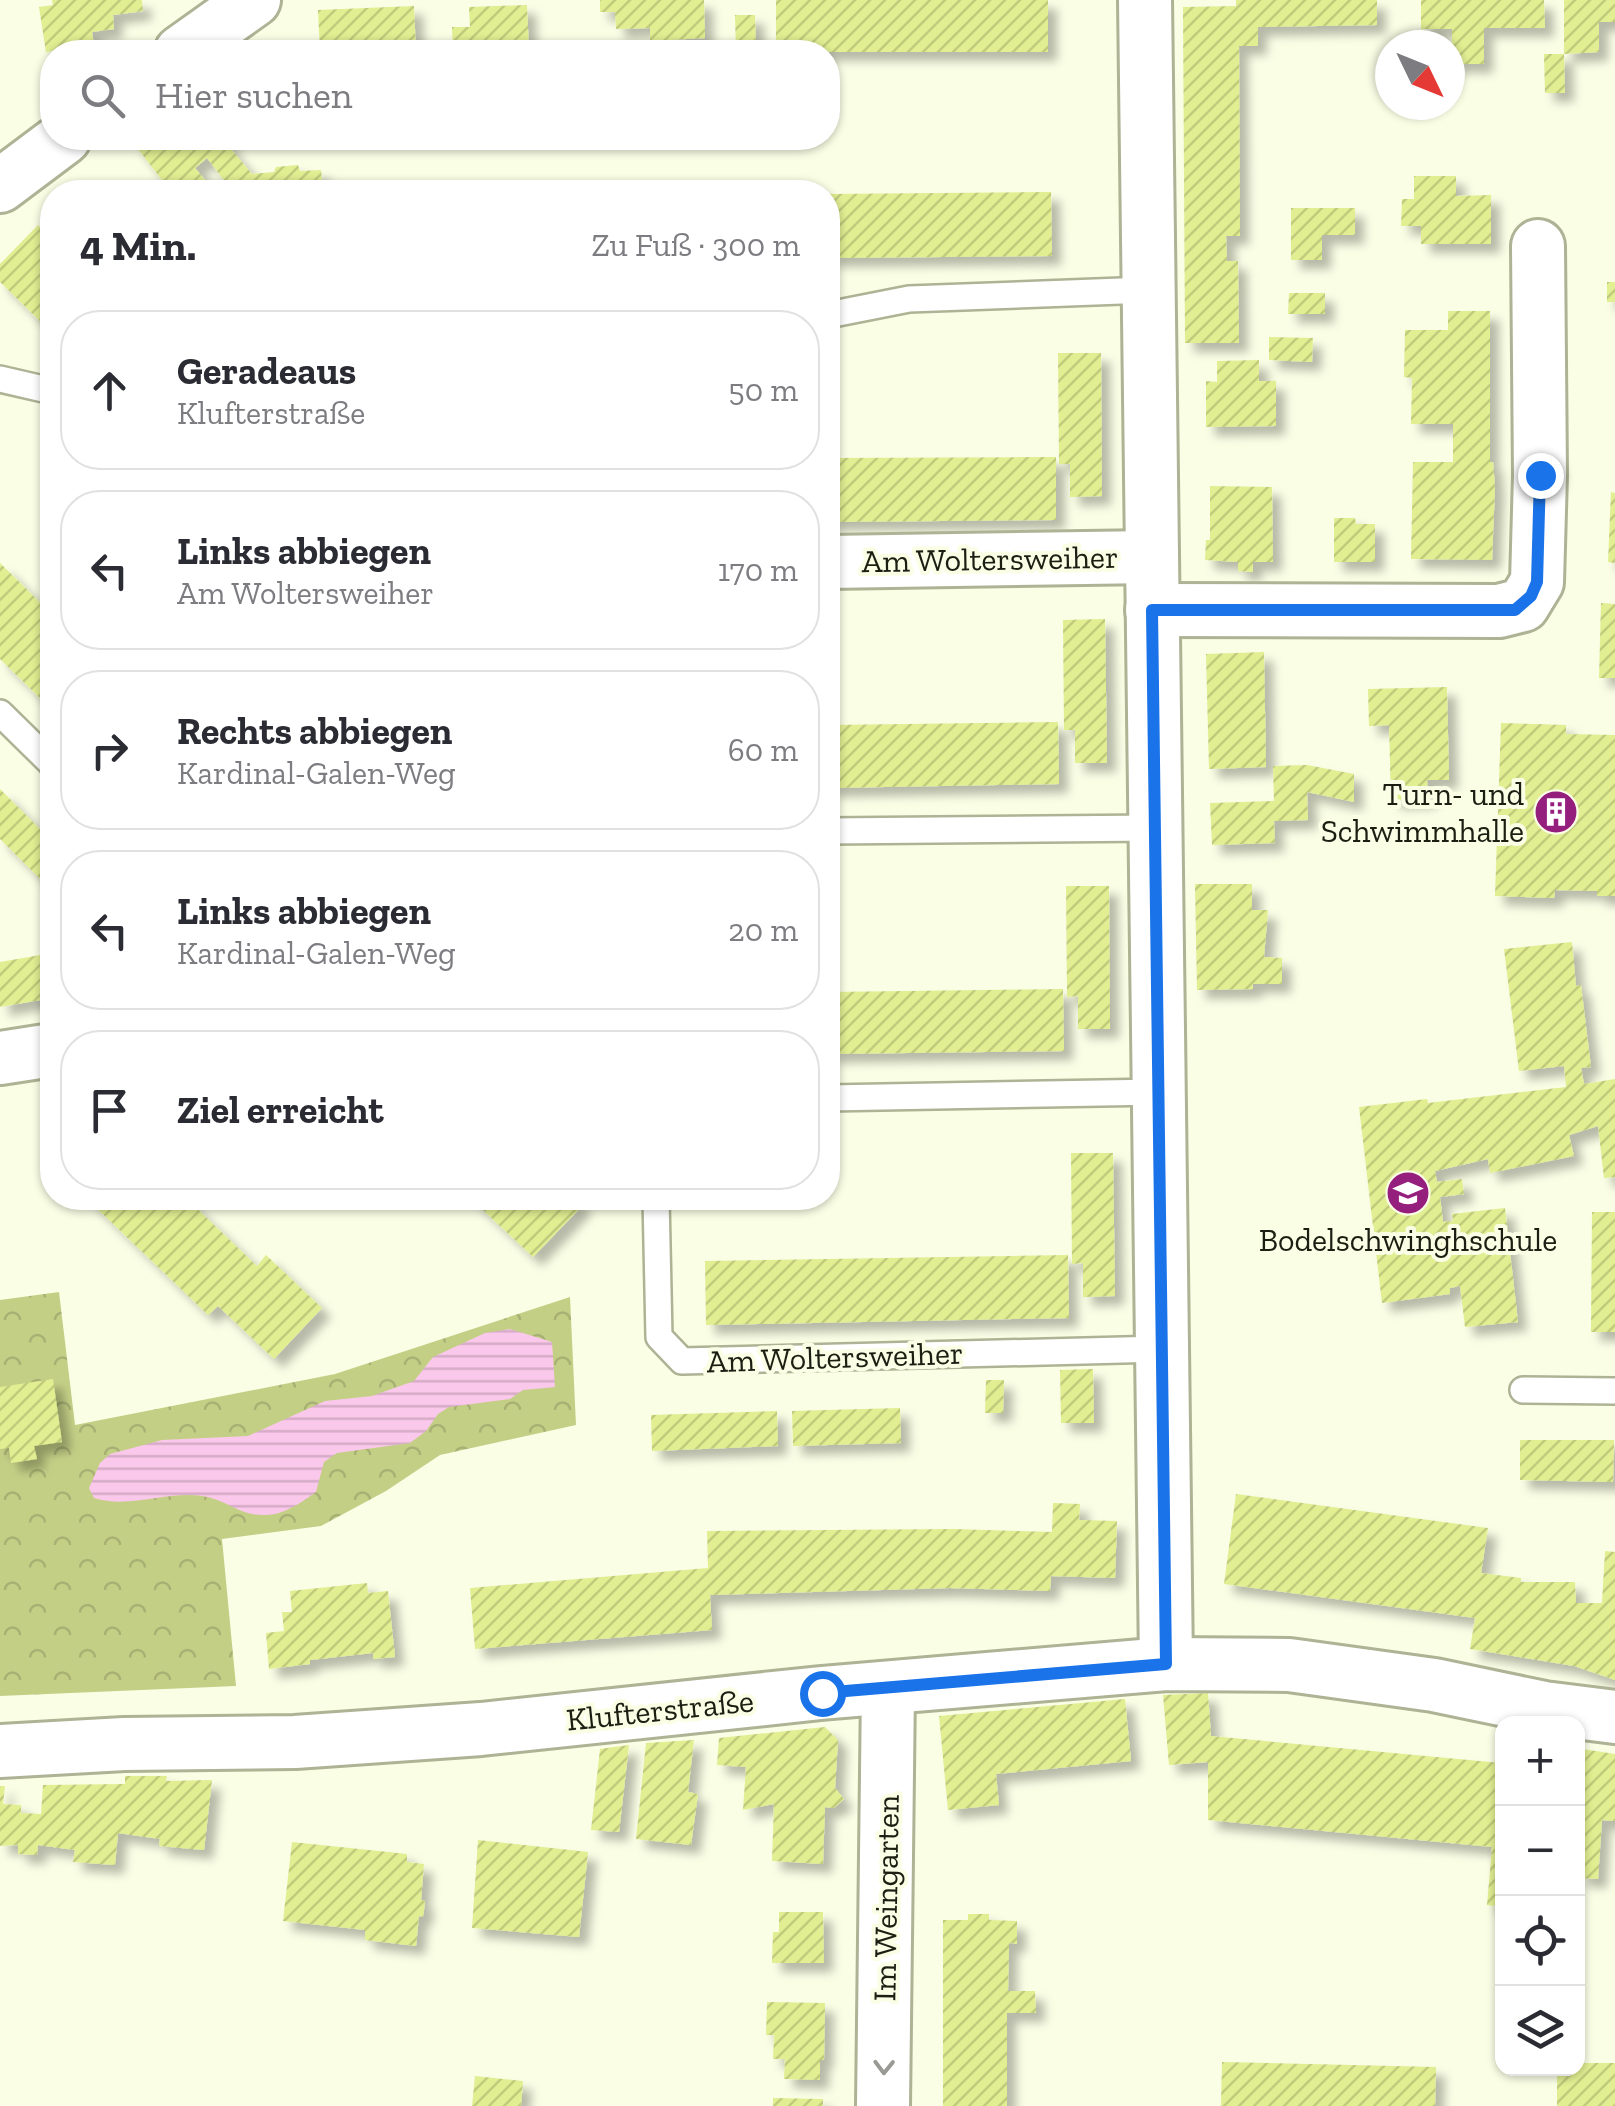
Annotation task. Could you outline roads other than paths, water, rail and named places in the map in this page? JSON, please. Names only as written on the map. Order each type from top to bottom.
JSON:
[{"type":"street","points":[[198,40],[254,0]]},
{"type":"street","name":"Am Woltersweiher","points":[[1145,0],[1166,1664]]},
{"type":"street","points":[[0,186],[48,150]]},
{"type":"street","points":[[1152,610],[1499,611],[1523,605],[1537,582],[1538,246]]},
{"type":"street","name":"Am Woltersweiher","points":[[840,562],[1152,557]]},
{"type":"street","points":[[0,1058],[40,1052]]},
{"type":"street","name":"Klufterstraße","points":[[0,1751],[124,1744],[295,1742],[481,1730],[822,1693],[1166,1664],[1289,1666],[1434,1685],[1615,1718]]},
{"type":"street","name":"Im Weingarten","points":[[884,2106],[888,1690]]},
{"type":"lane","points":[[840,313],[909,299],[1148,290]]},
{"type":"lane","points":[[0,379],[40,388]]},
{"type":"lane","points":[[0,714],[40,752]]},
{"type":"lane","points":[[840,831],[1155,828]]},
{"type":"lane","points":[[840,1098],[1158,1092]]},
{"type":"lane","name":"Am Woltersweiher","points":[[656,1210],[659,1337],[682,1362],[1162,1349]]},
{"type":"lane","points":[[1523,1390],[1615,1391]]},
{"type":"place","name":"Turn- und Schwimmhalle","points":[[1556,812]]},
{"type":"place","name":"Bodelschwinghschule","points":[[1408,1193]]}]
